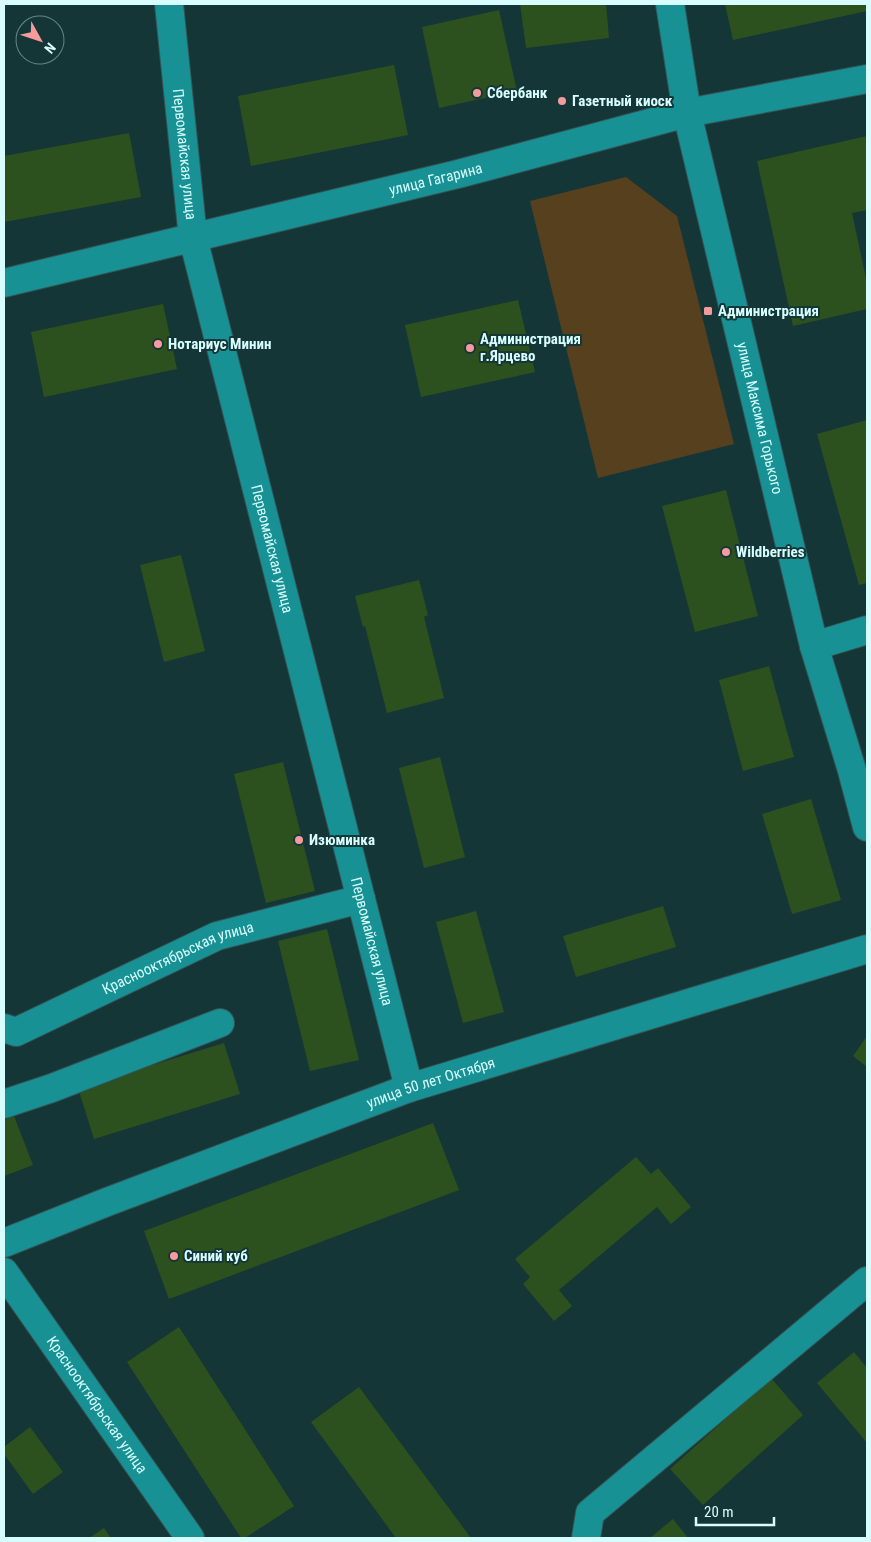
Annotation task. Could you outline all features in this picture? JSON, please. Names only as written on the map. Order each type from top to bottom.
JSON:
[{"type":"street","name":"Первомайская улица","points":[[169,4],[193,238],[409,1088]]},
{"type":"street","name":"улица Максима Горького","points":[[670,4],[687,113],[814,646],[851,767],[867,828]]},
{"type":"street","name":"улица Гагарина","points":[[4,283],[458,174],[687,113],[867,78]]},
{"type":"street","points":[[814,646],[867,630]]},
{"type":"street","name":"Краснооктябрьская улица","points":[[4,1028],[16,1032],[217,936],[361,899]]},
{"type":"street","name":"улица 50 лет Октября","points":[[4,1243],[115,1198],[409,1088],[867,949]]},
{"type":"street","points":[[4,1104],[220,1023]]},
{"type":"street","name":"Краснооктябрьская улица","points":[[4,1272],[190,1538]]},
{"type":"street","points":[[586,1538],[590,1513],[867,1281]]},
{"type":"shaded area","points":[[626,177],[677,216],[734,444],[598,478],[530,201]]},
{"type":"building","points":[[520,4],[606,4],[609,38],[526,48]]},
{"type":"building","points":[[725,4],[867,4],[867,11],[733,40]]},
{"type":"building","points":[[499,10],[517,91],[439,108],[422,27]]},
{"type":"building","points":[[394,65],[408,135],[251,166],[238,96]]},
{"type":"building","points":[[129,133],[141,197],[4,222],[4,156]]},
{"type":"building","points":[[867,136],[867,210],[852,213],[867,283],[867,309],[793,326],[757,161]]},
{"type":"building","name":"Администрация г.Ярцево","points":[[518,300],[535,372],[421,397],[405,325]]},
{"type":"building","points":[[163,304],[177,369],[44,397],[31,332]]},
{"type":"building","points":[[867,420],[867,583],[859,585],[817,434]]},
{"type":"building","points":[[726,490],[758,616],[695,632],[662,506]]},
{"type":"building","points":[[181,555],[205,651],[164,662],[140,565]]},
{"type":"building","points":[[419,580],[428,615],[424,617],[444,698],[387,713],[365,626],[363,627],[355,596]]},
{"type":"building","points":[[769,666],[794,757],[743,771],[719,680]]},
{"type":"building","points":[[440,757],[465,857],[424,868],[399,768]]},
{"type":"building","points":[[283,762],[315,891],[266,903],[234,774]]},
{"type":"building","points":[[811,799],[841,900],[792,914],[762,814]]},
{"type":"building","points":[[663,906],[676,947],[576,977],[563,936]]},
{"type":"building","points":[[476,911],[504,1012],[463,1023],[436,922]]},
{"type":"building","points":[[327,929],[359,1060],[310,1071],[278,941]]},
{"type":"building","points":[[867,1036],[867,1067],[853,1056]]},
{"type":"building","points":[[224,1043],[240,1094],[94,1139],[78,1088]]},
{"type":"building","points":[[14,1116],[33,1165],[4,1176],[4,1120]]},
{"type":"building","points":[[433,1123],[459,1190],[169,1299],[144,1231]]},
{"type":"building","points":[[636,1157],[651,1174],[658,1168],[691,1207],[671,1224],[657,1207],[559,1290],[572,1306],[554,1321],[523,1284],[530,1277],[515,1259]]},
{"type":"building","points":[[179,1327],[294,1506],[245,1538],[241,1538],[127,1362]]},
{"type":"building","points":[[854,1352],[867,1368],[867,1443],[817,1383]]},
{"type":"building","points":[[771,1378],[803,1415],[703,1505],[670,1469]]},
{"type":"building","points":[[359,1387],[471,1538],[396,1538],[311,1422]]},
{"type":"building","points":[[30,1427],[63,1472],[33,1494],[4,1454],[4,1447]]},
{"type":"building","points":[[673,1519],[688,1538],[650,1538]]},
{"type":"building","points":[[104,1528],[111,1538],[89,1538]]},
{"type":"place","name":"Сбербанк","points":[[477,93]]},
{"type":"place","name":"Газетный киоск","points":[[562,101]]},
{"type":"place","name":"Администрация","points":[[708,311]]},
{"type":"place","name":"Нотариус Минин","points":[[158,344]]},
{"type":"place","name":"Администрация г.Ярцево","points":[[470,348]]},
{"type":"place","name":"Wildberries","points":[[726,552]]},
{"type":"place","name":"Изюминка","points":[[299,840]]},
{"type":"place","name":"Синий куб","points":[[174,1256]]}]
